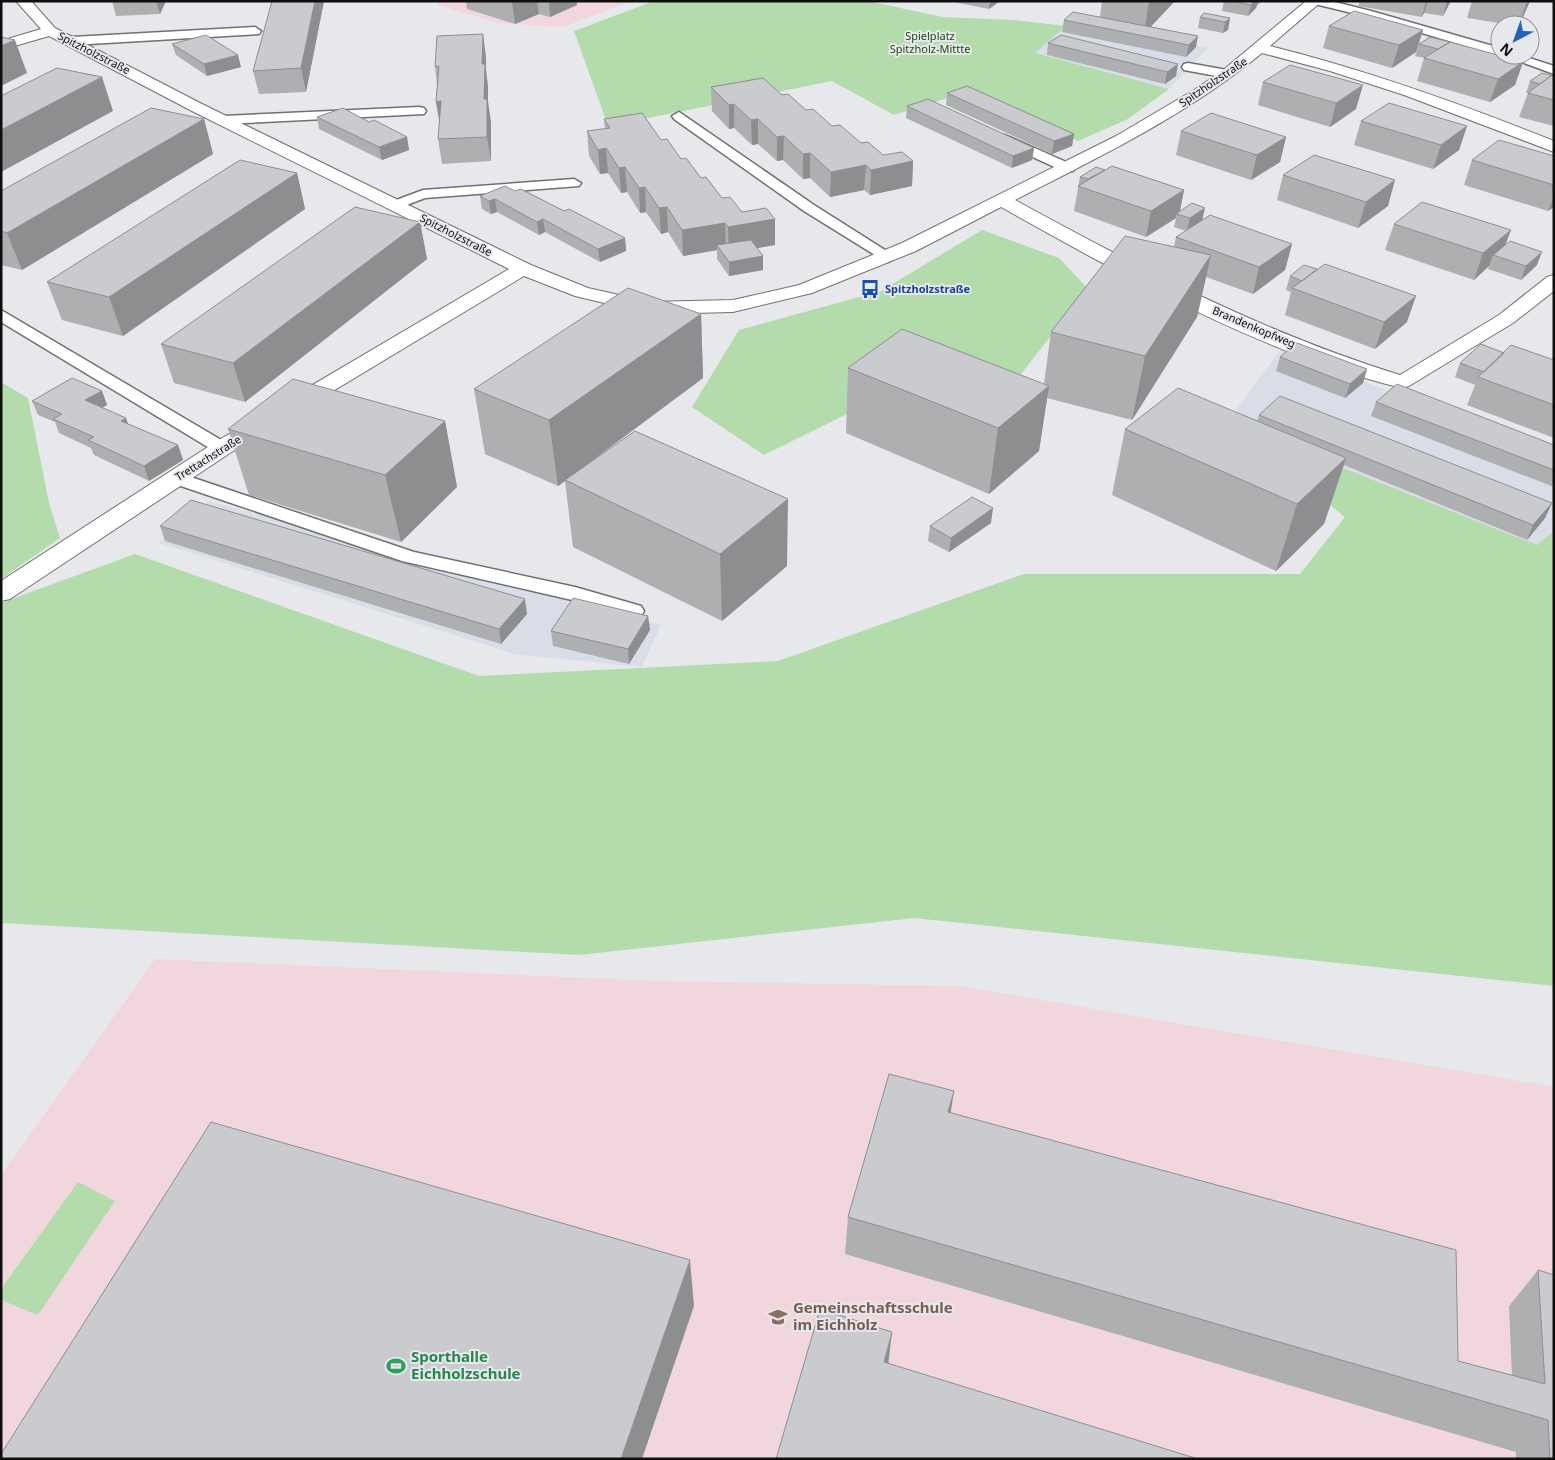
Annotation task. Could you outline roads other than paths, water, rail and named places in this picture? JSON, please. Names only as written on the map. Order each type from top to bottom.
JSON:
[{"type":"street","name":"Spitzholzstraße","points":[[23,1],[50,30],[224,120],[524,269],[552,282],[582,292],[650,308],[733,306],[805,289],[888,257],[1002,201],[1020,190],[1068,168],[1130,135],[1200,93],[1227,74],[1261,48],[1315,1]]},
{"type":"street","name":"Spitzholzstraße","points":[[1,46],[50,30]]},
{"type":"street","points":[[1261,48],[1341,70],[1479,116],[1554,146]]},
{"type":"street","name":"Brandenkopfweg","points":[[1002,201],[1126,269],[1236,321],[1360,371],[1402,382],[1506,319],[1554,280]]},
{"type":"street","name":"Trettachstraße","points":[[1,593],[222,448],[503,279],[524,269]]},
{"type":"lane","points":[[1315,1],[1371,14],[1490,49]]},
{"type":"lane","points":[[72,41],[255,31]]},
{"type":"lane","points":[[1539,65],[1554,70]]},
{"type":"lane","points":[[1188,67],[1227,74]]},
{"type":"lane","points":[[224,120],[419,111]]},
{"type":"lane","points":[[679,116],[809,208],[888,257]]},
{"type":"lane","points":[[991,133],[1068,168]]},
{"type":"lane","points":[[396,205],[423,194],[574,183]]},
{"type":"lane","points":[[1,315],[222,448]]},
{"type":"lane","points":[[176,478],[409,557],[575,594],[634,612]]},
{"type":"place","name":"Spitzholzstraße","points":[[870,289]]},
{"type":"place","name":"Gemeinschaftsschule im Eichholz","points":[[778,1317]]},
{"type":"place","name":"Sporthalle Eichholzschule","points":[[396,1366]]},
{"type":"park label","name":"Spielplatz Spitzholz-Mittte","points":[[930,42]]}]
